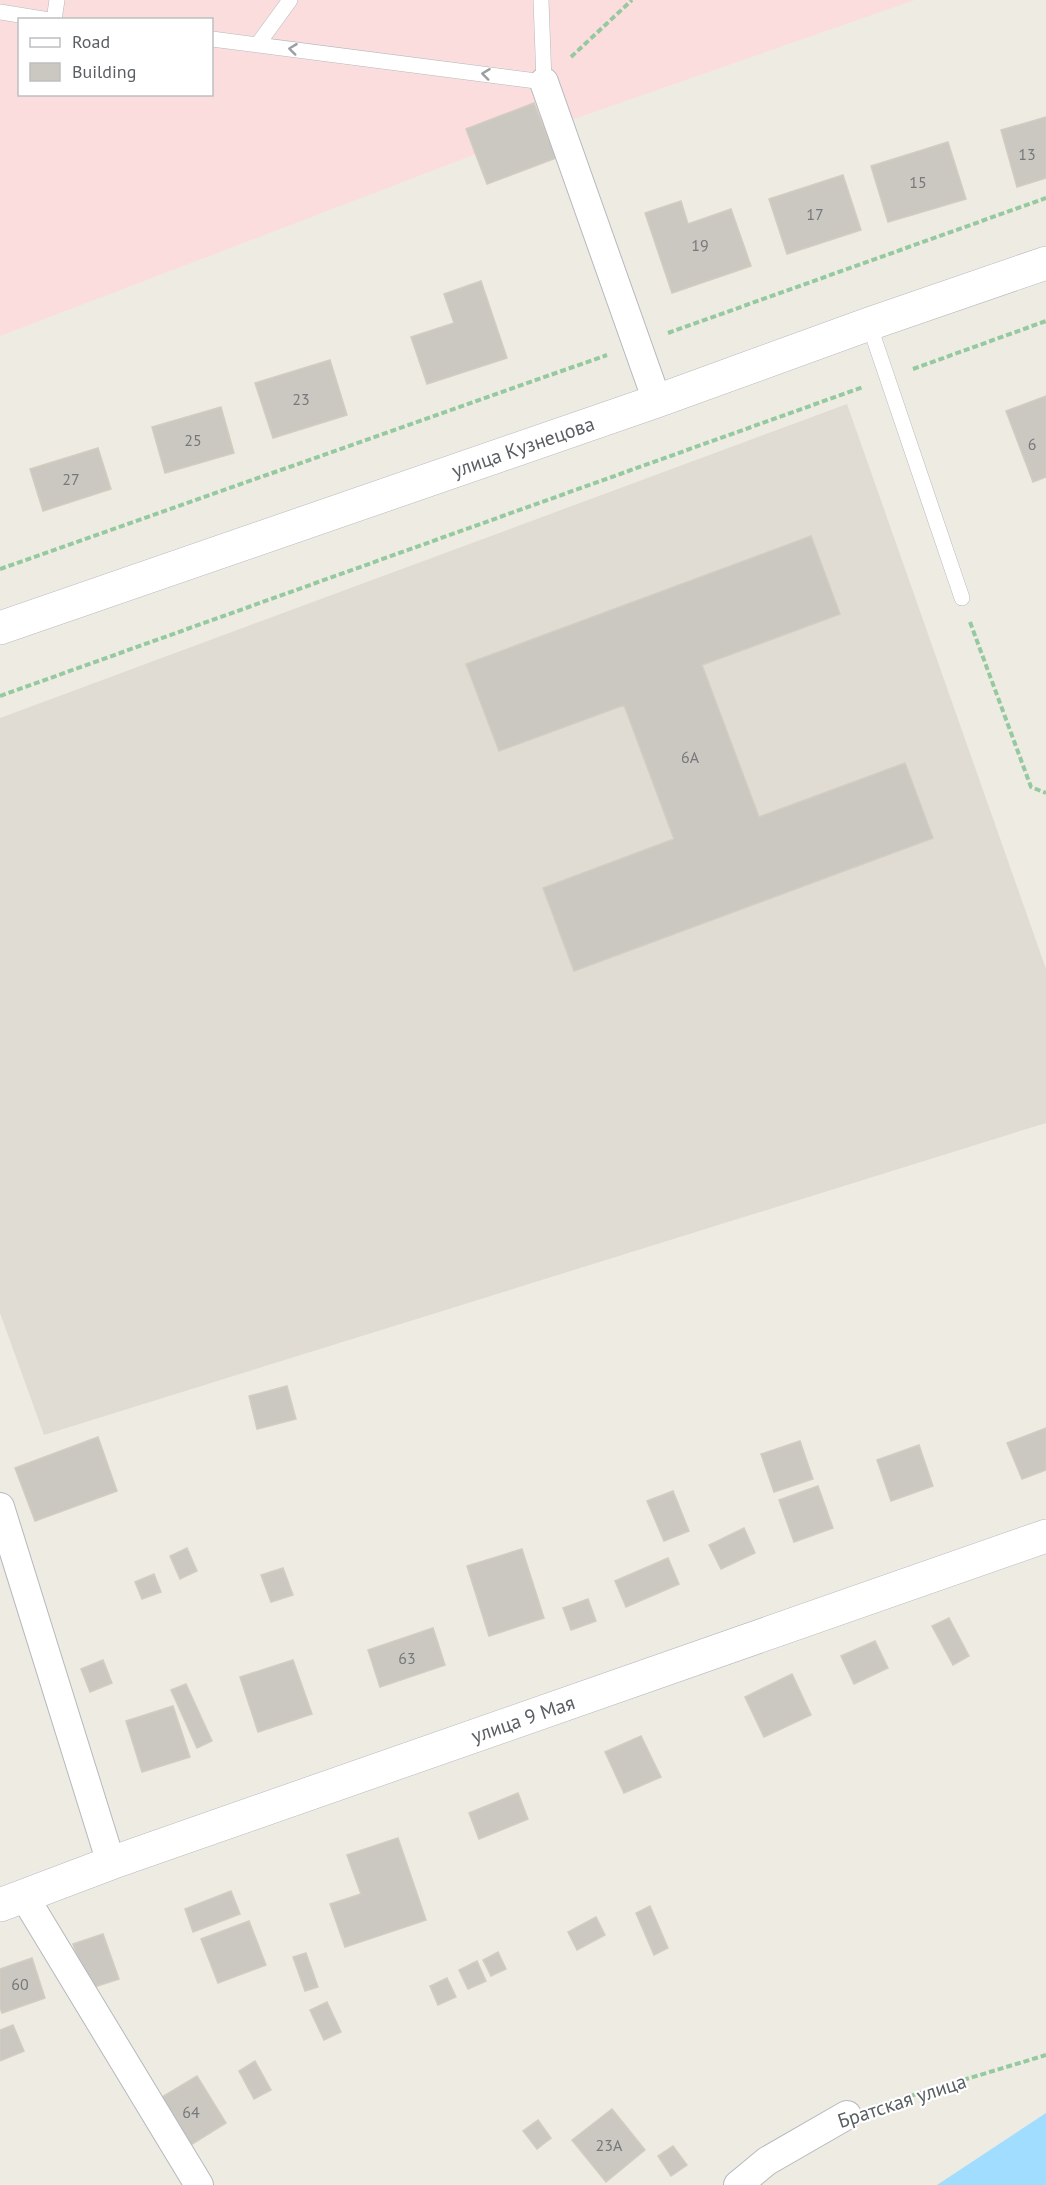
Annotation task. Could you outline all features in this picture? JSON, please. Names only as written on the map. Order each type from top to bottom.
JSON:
[{"type":"street","points":[[544,82],[657,400]]},
{"type":"street","name":"улица Кузнецова","points":[[0,628],[1046,263]]},
{"type":"street","points":[[0,1507],[111,1863]]},
{"type":"street","name":"улица 9 Мая","points":[[12,1900],[111,1863],[1046,1536]]},
{"type":"street","points":[[12,1900],[199,2185]]},
{"type":"street","name":"Братская улица","points":[[738,2185],[766,2161],[847,2115]]},
{"type":"lane","points":[[54,18],[57,0]]},
{"type":"lane","points":[[258,44],[290,0]]},
{"type":"lane","points":[[213,39],[544,82],[541,0]]},
{"type":"lane","points":[[0,12],[37,18]]},
{"type":"lane","points":[[869,324],[962,598]]},
{"type":"path","points":[[544,82],[632,0]]},
{"type":"path","points":[[0,569],[637,345],[1046,198]]},
{"type":"path","points":[[0,696],[1046,321]]},
{"type":"path","points":[[962,598],[1031,787],[1046,793]]},
{"type":"path","name":"Братская улица","points":[[847,2115],[1046,2055]]},
{"type":"shaded area","points":[[0,0],[915,0],[545,129],[556,158],[487,184],[476,154],[0,336]]},
{"type":"shaded area","points":[[847,404],[1046,969],[1046,1123],[44,1435],[0,1313],[0,718]]},
{"type":"water","points":[[1046,2113],[1046,2185],[937,2185]]},
{"type":"building","points":[[534,103],[556,158],[487,184],[466,129]]},
{"type":"building","points":[[1046,117],[1046,178],[1017,187],[1001,130]]},
{"type":"building","points":[[948,142],[966,199],[888,222],[871,166]]},
{"type":"building","points":[[843,175],[861,230],[787,254],[769,199]]},
{"type":"building","points":[[681,201],[688,224],[731,209],[751,266],[672,293],[645,213]]},
{"type":"building","points":[[481,281],[507,358],[427,384],[411,337],[454,323],[444,294]]},
{"type":"building","points":[[330,360],[347,415],[273,438],[255,383]]},
{"type":"building","points":[[1046,396],[1046,477],[1033,482],[1006,411]]},
{"type":"building","points":[[221,407],[234,453],[165,473],[152,427]]},
{"type":"building","points":[[98,448],[111,489],[43,511],[30,469]]},
{"type":"building","points":[[811,536],[840,614],[702,665],[759,817],[905,763],[933,838],[574,971],[543,888],[674,839],[624,705],[499,751],[466,664]]},
{"type":"building","points":[[287,1386],[296,1419],[257,1429],[249,1396]]},
{"type":"building","points":[[1046,1428],[1046,1470],[1022,1479],[1007,1443]]},
{"type":"building","points":[[98,1437],[117,1491],[35,1521],[15,1468]]},
{"type":"building","points":[[800,1441],[813,1479],[774,1492],[761,1454]]},
{"type":"building","points":[[919,1445],[933,1486],[891,1501],[877,1460]]},
{"type":"building","points":[[818,1486],[833,1528],[794,1542],[779,1500]]},
{"type":"building","points":[[673,1491],[689,1531],[664,1541],[647,1501]]},
{"type":"building","points":[[744,1528],[755,1553],[721,1569],[709,1545]]},
{"type":"building","points":[[187,1548],[197,1571],[180,1579],[170,1556]]},
{"type":"building","points":[[522,1549],[544,1618],[489,1636],[467,1566]]},
{"type":"building","points":[[668,1558],[679,1584],[626,1607],[615,1581]]},
{"type":"building","points":[[283,1568],[293,1595],[271,1602],[261,1575]]},
{"type":"building","points":[[154,1574],[161,1592],[142,1599],[135,1582]]},
{"type":"building","points":[[588,1599],[596,1621],[571,1630],[563,1608]]},
{"type":"building","points":[[949,1618],[969,1656],[953,1665],[932,1626]]},
{"type":"building","points":[[433,1628],[445,1665],[380,1687],[368,1650]]},
{"type":"building","points":[[875,1641],[888,1668],[854,1684],[841,1656]]},
{"type":"building","points":[[103,1660],[112,1683],[90,1692],[81,1669]]},
{"type":"building","points":[[293,1660],[312,1714],[258,1732],[240,1677]]},
{"type":"building","points":[[792,1674],[811,1715],[764,1737],[745,1697]]},
{"type":"building","points":[[186,1684],[212,1741],[197,1748],[171,1690]]},
{"type":"building","points":[[173,1706],[190,1757],[142,1772],[126,1721]]},
{"type":"building","points":[[641,1736],[661,1777],[624,1793],[605,1752]]},
{"type":"building","points":[[518,1793],[528,1819],[479,1839],[469,1813]]},
{"type":"building","points":[[398,1838],[426,1920],[345,1947],[330,1904],[361,1894],[347,1855]]},
{"type":"building","points":[[231,1891],[240,1914],[193,1932],[185,1909]]},
{"type":"building","points":[[650,1906],[668,1948],[654,1955],[636,1913]]},
{"type":"building","points":[[596,1917],[605,1935],[577,1950],[568,1932]]},
{"type":"building","points":[[249,1921],[266,1965],[218,1983],[201,1939]]},
{"type":"building","points":[[103,1934],[119,1979],[88,1989],[73,1944]]},
{"type":"building","points":[[498,1952],[506,1969],[491,1976],[483,1960]]},
{"type":"building","points":[[306,1953],[318,1987],[305,1991],[293,1957]]},
{"type":"building","points":[[32,1958],[45,1998],[2,2013],[0,1969]]},
{"type":"building","points":[[477,1961],[486,1981],[468,1989],[459,1970]]},
{"type":"building","points":[[447,1978],[456,1997],[438,2005],[430,1986]]},
{"type":"building","points":[[327,2002],[341,2032],[324,2040],[310,2010]]},
{"type":"building","points":[[13,2025],[24,2051],[0,2061],[0,2030]]},
{"type":"building","points":[[255,2061],[271,2090],[254,2099],[239,2071]]},
{"type":"building","points":[[197,2076],[226,2123],[186,2148],[157,2100]]},
{"type":"building","points":[[612,2109],[645,2150],[606,2182],[572,2140]]},
{"type":"building","points":[[538,2120],[551,2138],[537,2149],[523,2131]]},
{"type":"building","points":[[673,2146],[687,2165],[671,2176],[658,2156]]}]
